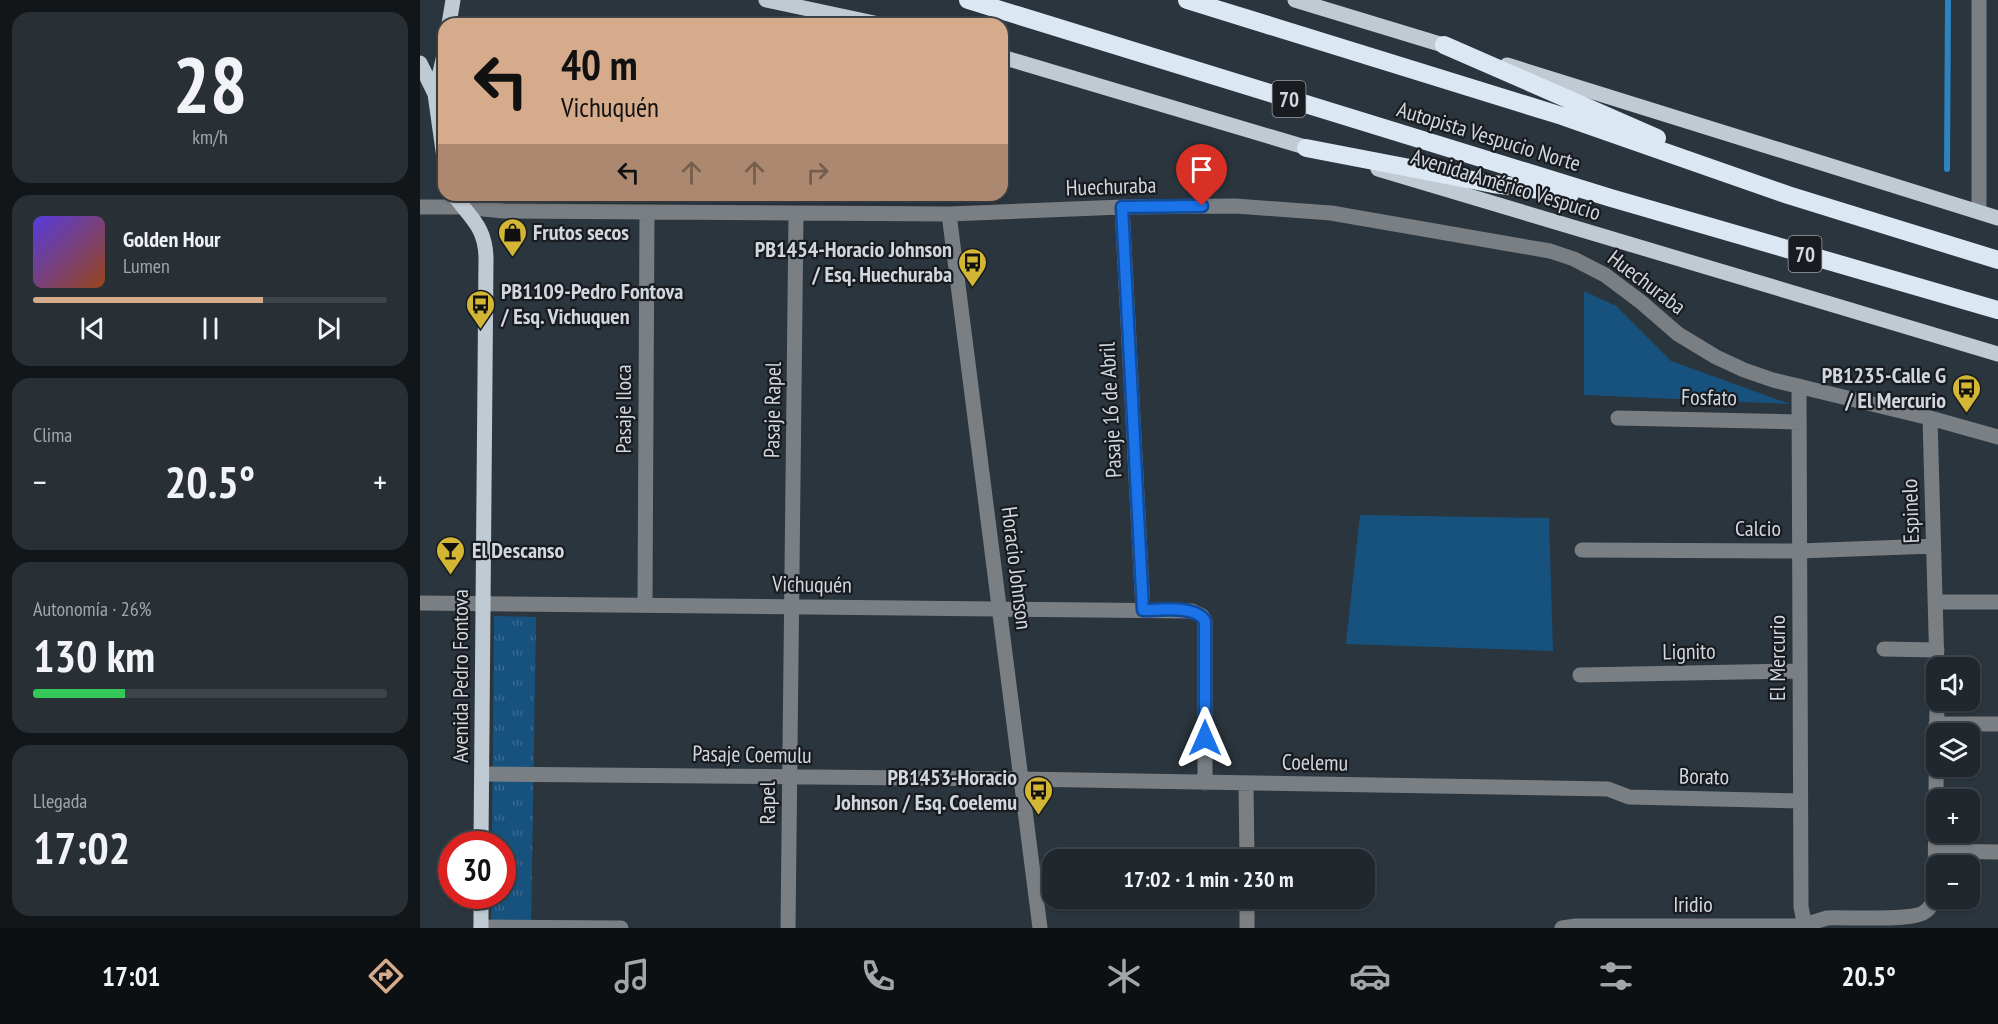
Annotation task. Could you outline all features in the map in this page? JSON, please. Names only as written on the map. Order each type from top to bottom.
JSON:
[{"type":"highway","name":"Autopista Vespucio Norte","points":[[968,0],[1611,198],[1998,310]]},
{"type":"highway","name":"Autopista Vespucio Norte","points":[[1187,0],[1562,116],[1788,195],[1998,260]]},
{"type":"highway","points":[[1444,45],[1788,195]]},
{"type":"highway","points":[[1306,148],[1493,184],[1611,198]]},
{"type":"main road","points":[[450,18],[453,0]]},
{"type":"main road","points":[[766,0],[851,18]]},
{"type":"main road","points":[[1295,0],[1998,218]]},
{"type":"main road","name":"Avenida Américo Vespucio","points":[[1008,59],[1998,354]]},
{"type":"main road","points":[[420,63],[435,94],[438,115]]},
{"type":"main road","points":[[435,94],[438,81]]},
{"type":"main road","name":"Avenida Pedro Fontova","points":[[459,201],[484,237],[486,257],[481,831]]},
{"type":"main road","points":[[481,909],[481,928]]},
{"type":"street","points":[[1979,0],[1980,212]]},
{"type":"street","name":"Huechuraba","points":[[420,207],[459,201],[504,211],[647,213],[949,214],[1122,207],[1236,206],[1310,211],[1405,225],[1550,251],[1574,259],[1605,275],[1678,334],[1716,357],[1744,370],[1998,437]]},
{"type":"street","name":"Pasaje 16 de Abril","points":[[1122,207],[1143,610]]},
{"type":"street","name":"Pasaje Iloca","points":[[645,605],[647,213]]},
{"type":"street","name":"Pasaje Rapel","points":[[791,607],[796,214]]},
{"type":"street","name":"Horacio Johnson","points":[[949,214],[1040,928]]},
{"type":"street","name":"El Mercurio","points":[[1799,386],[1801,907],[1803,917],[1809,927]]},
{"type":"street","name":"Fosfato","points":[[1618,418],[1799,422]]},
{"type":"street","name":"Espinelo","points":[[1930,418],[1935,602]]},
{"type":"street","name":"Calcio","points":[[1582,550],[1799,551],[1933,546]]},
{"type":"street","points":[[1937,657],[1935,602],[1998,602]]},
{"type":"street","name":"Vichuquén","points":[[420,603],[1192,610],[1202,616],[1205,627],[1205,783]]},
{"type":"street","name":"Rapel","points":[[788,928],[791,607]]},
{"type":"street","points":[[1884,649],[1937,650]]},
{"type":"street","name":"Lignito","points":[[1580,675],[1800,671]]},
{"type":"street","points":[[1980,724],[1998,724]]},
{"type":"street","name":"Pasaje Coemulu","points":[[482,774],[1021,779]]},
{"type":"street","points":[[1809,927],[1814,922],[1827,918],[1915,916],[1929,909],[1935,896],[1936,777]]},
{"type":"street","name":"Coelemu","points":[[1021,779],[1608,789]]},
{"type":"street","points":[[1246,784],[1247,849]]},
{"type":"street","name":"Borato","points":[[1608,789],[1629,796],[1800,801]]},
{"type":"street","points":[[1936,851],[1998,852]]},
{"type":"street","points":[[1247,909],[1247,928]]},
{"type":"street","name":"Iridio","points":[[1569,927],[1809,927]]},
{"type":"street","points":[[481,928],[621,928]]},
{"type":"green space","points":[[1584,291],[1616,306],[1671,361],[1790,404],[1584,395]]},
{"type":"green space","points":[[1360,515],[1549,518],[1553,651],[1346,644]]},
{"type":"green space","points":[[494,616],[536,617],[531,928],[491,928],[491,909],[516,909],[516,831],[492,831]]},
{"type":"waterway","points":[[1947,169],[1948,0]]},
{"type":"place","name":"Frutos secos","points":[[512,258]]},
{"type":"place","name":"PB1454-Horacio Johnson / Esq. Huechuraba","points":[[973,288]]},
{"type":"place","name":"PB1109-Pedro Fontova / Esq. Vichuquen","points":[[480,330]]},
{"type":"place","name":"PB1235-Calle G / El Mercurio","points":[[1967,414]]},
{"type":"place","name":"El Descanso","points":[[451,576]]},
{"type":"place","name":"PB1453-Horacio Johnson / Esq. Coelemu","points":[[1038,816]]},
{"type":"route","points":[[1202,206],[1122,207],[1143,610],[1192,610],[1202,616],[1205,621],[1205,738]]}]
